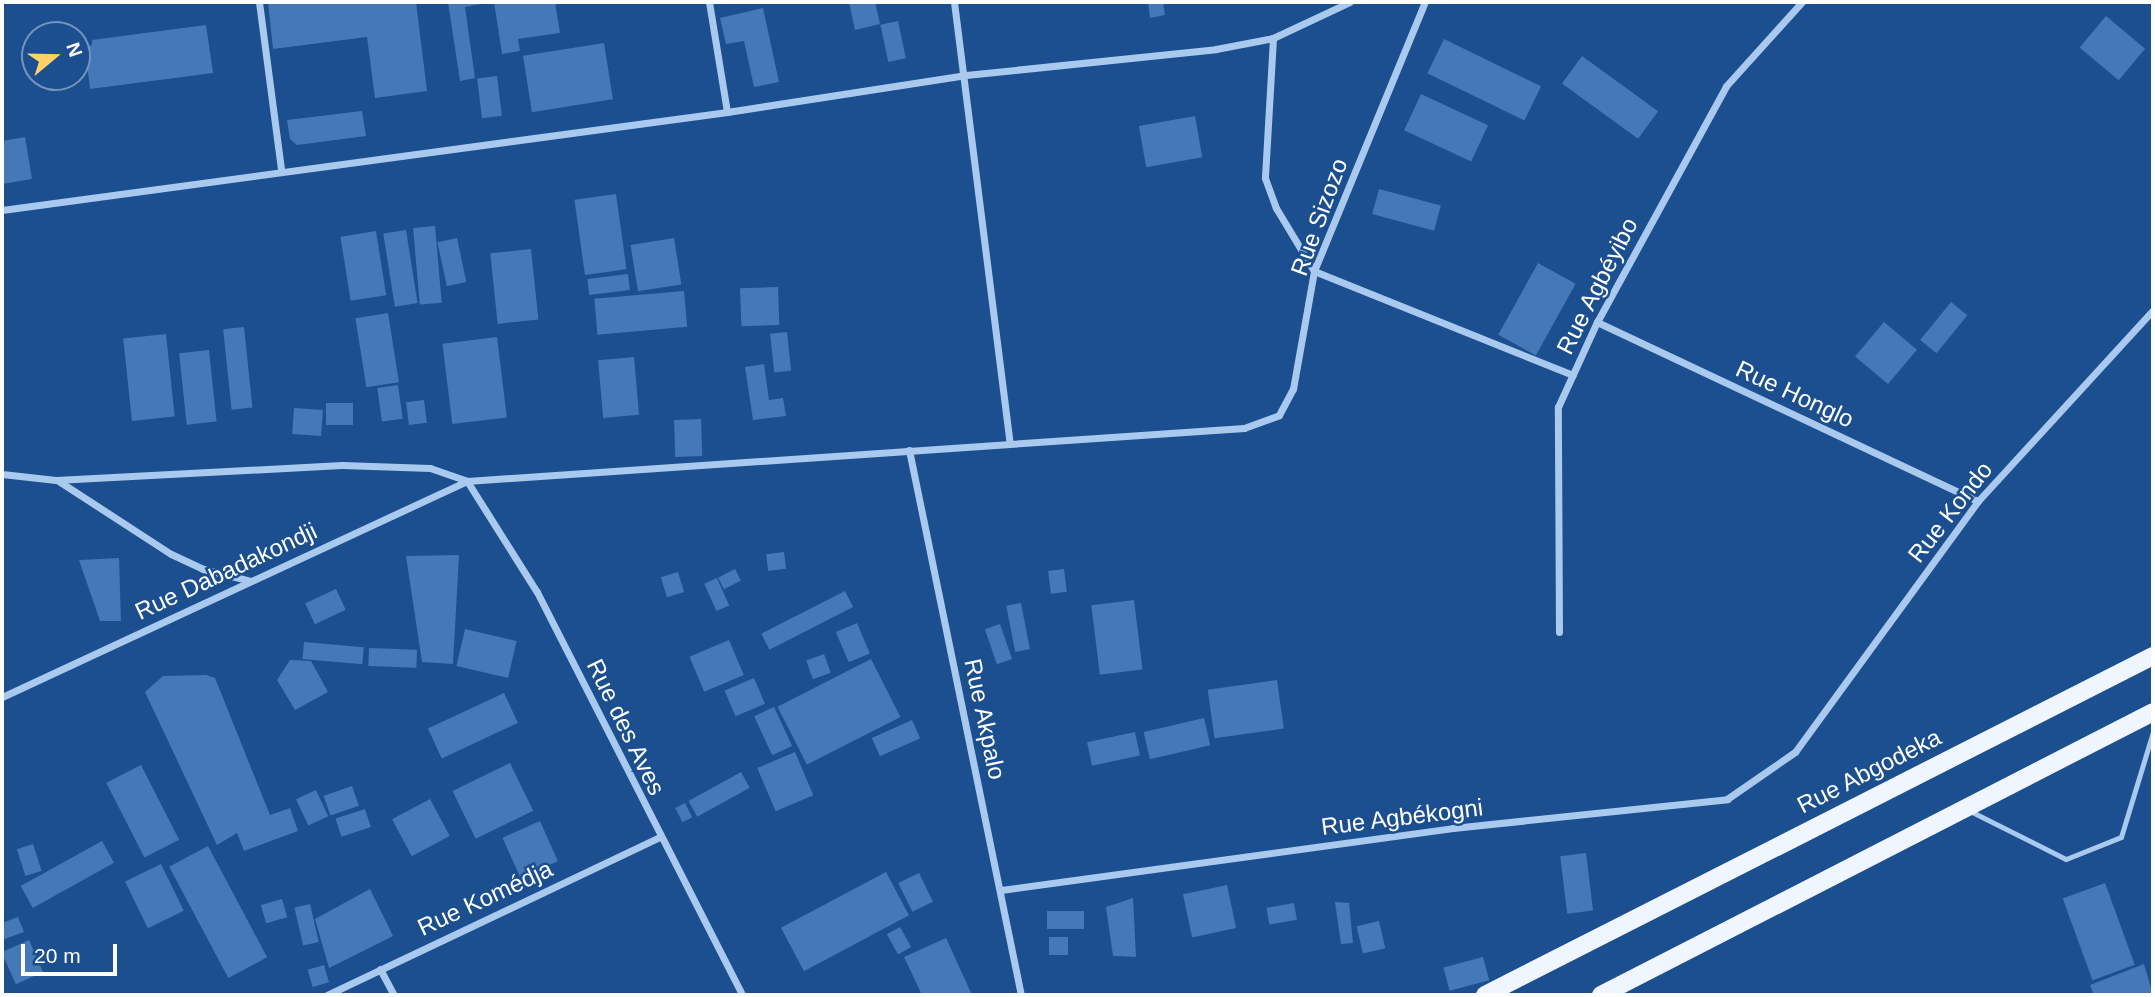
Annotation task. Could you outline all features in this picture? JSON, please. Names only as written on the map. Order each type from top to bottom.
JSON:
[{"type":"main road","name":"Rue Abgodeka","points":[[1485,995],[2153,656]]},
{"type":"main road","points":[[1601,995],[1961,807],[2153,712]]},
{"type":"street","points":[[259,2],[281,170]]},
{"type":"street","points":[[709,2],[727,112]]},
{"type":"street","points":[[954,2],[966,75],[1010,443]]},
{"type":"street","points":[[2,210],[281,170],[727,112],[966,75],[1216,49],[1273,38],[1350,2]]},
{"type":"street","name":"Rue Sizozo","points":[[467,481],[1244,428],[1279,415],[1293,390],[1314,271],[1425,2]]},
{"type":"street","name":"Rue Agbéyibo","points":[[1559,632],[1558,407],[1597,322],[1726,86],[1802,2]]},
{"type":"street","points":[[1273,38],[1265,178],[1276,208],[1314,271],[1573,375]]},
{"type":"street","name":"Rue Kondo","points":[[1795,752],[1978,501],[2153,310]]},
{"type":"street","name":"Rue Honglo","points":[[1597,322],[1978,501]]},
{"type":"street","name":"Rue Akpalo","points":[[909,450],[1021,995]]},
{"type":"street","points":[[2,474],[56,480],[342,465],[446,470],[467,481]]},
{"type":"street","points":[[56,480],[172,554],[203,569],[251,581]]},
{"type":"street","name":"Rue Dabadakondji","points":[[2,697],[467,481]]},
{"type":"street","name":"Rue des Aves","points":[[467,481],[537,592],[659,837],[742,995]]},
{"type":"street","name":"Rue Agbékogni","points":[[1001,890],[1453,828],[1727,799],[1795,752]]},
{"type":"street","name":"Rue Komédja","points":[[327,995],[659,837]]},
{"type":"street","points":[[380,970],[394,995]]},
{"type":"lane","points":[[1961,807],[2066,859],[2122,837],[2153,732]]},
{"type":"building","points":[[268,2],[416,2],[427,91],[375,98],[367,37],[273,49]]},
{"type":"building","points":[[448,2],[491,2],[465,7],[475,78],[460,81]]},
{"type":"building","points":[[494,2],[555,2],[560,33],[518,39],[520,51],[502,54]]},
{"type":"building","points":[[849,2],[875,2],[880,24],[855,30]]},
{"type":"building","points":[[1148,2],[1163,2],[1165,15],[1150,18]]},
{"type":"building","points":[[763,8],[779,82],[754,87],[744,41],[726,44],[720,18]]},
{"type":"building","points":[[2106,16],[2145,49],[2119,80],[2080,47]]},
{"type":"building","points":[[898,21],[906,58],[888,62],[880,25]]},
{"type":"building","points":[[206,25],[213,73],[91,89],[92,40]]},
{"type":"building","points":[[1444,39],[1541,86],[1524,120],[1427,73]]},
{"type":"building","points":[[604,43],[613,99],[532,112],[523,56]]},
{"type":"building","points":[[1582,56],[1658,111],[1638,139],[1562,84]]},
{"type":"building","points":[[497,76],[502,116],[482,118],[477,78]]},
{"type":"building","points":[[1421,94],[1488,125],[1471,162],[1404,130]]},
{"type":"building","points":[[362,111],[366,136],[297,145],[290,139],[287,120]]},
{"type":"building","points":[[1195,116],[1202,157],[1146,167],[1139,126]]},
{"type":"building","points":[[25,137],[32,179],[2,184],[2,141]]},
{"type":"building","points":[[1379,189],[1441,206],[1434,231],[1372,214]]},
{"type":"building","points":[[616,194],[627,269],[585,275],[574,200]]},
{"type":"building","points":[[435,226],[442,303],[420,305],[413,228]]},
{"type":"building","points":[[406,230],[418,303],[395,307],[383,234]]},
{"type":"building","points":[[376,231],[386,295],[351,301],[340,237]]},
{"type":"building","points":[[457,238],[466,282],[447,286],[437,242]]},
{"type":"building","points":[[674,238],[681,284],[638,291],[631,245]]},
{"type":"building","points":[[531,249],[538,320],[498,324],[490,253]]},
{"type":"building","points":[[1538,263],[1576,284],[1536,356],[1498,335]]},
{"type":"building","points":[[628,274],[630,290],[589,295],[587,279]]},
{"type":"building","points":[[778,287],[779,325],[741,326],[740,288]]},
{"type":"building","points":[[684,291],[687,327],[597,335],[594,299]]},
{"type":"building","points":[[1951,302],[1967,315],[1936,353],[1920,340]]},
{"type":"building","points":[[388,313],[399,382],[366,387],[355,318]]},
{"type":"building","points":[[1884,322],[1917,350],[1888,384],[1855,356]]},
{"type":"building","points":[[244,327],[252,408],[232,410],[223,329]]},
{"type":"building","points":[[787,332],[791,371],[774,373],[770,334]]},
{"type":"building","points":[[166,334],[175,417],[132,421],[123,338]]},
{"type":"building","points":[[497,337],[507,417],[452,424],[442,344]]},
{"type":"building","points":[[209,350],[217,422],[187,425],[179,353]]},
{"type":"building","points":[[634,357],[639,415],[603,418],[598,360]]},
{"type":"building","points":[[764,364],[769,400],[783,398],[786,416],[753,420],[745,367]]},
{"type":"building","points":[[398,385],[403,419],[382,422],[377,388]]},
{"type":"building","points":[[424,400],[427,423],[409,425],[406,402]]},
{"type":"building","points":[[326,403],[353,403],[353,425],[326,425]]},
{"type":"building","points":[[294,408],[323,410],[321,436],[292,434]]},
{"type":"building","points":[[701,419],[702,456],[675,457],[674,420]]},
{"type":"building","points":[[784,552],[786,569],[768,571],[766,554]]},
{"type":"building","points":[[459,555],[453,664],[422,662],[406,556]]},
{"type":"building","points":[[119,558],[121,621],[100,621],[79,560]]},
{"type":"building","points":[[735,569],[741,581],[724,589],[718,578]]},
{"type":"building","points":[[1064,569],[1067,592],[1051,594],[1048,571]]},
{"type":"building","points":[[678,572],[684,592],[667,597],[661,577]]},
{"type":"building","points":[[717,578],[729,605],[716,611],[704,584]]},
{"type":"building","points":[[336,589],[346,610],[315,624],[305,603]]},
{"type":"building","points":[[845,591],[853,607],[769,650],[761,634]]},
{"type":"building","points":[[1134,600],[1143,669],[1100,675],[1091,605]]},
{"type":"building","points":[[1021,603],[1030,649],[1015,652],[1006,606]]},
{"type":"building","points":[[857,623],[870,653],[849,662],[836,632]]},
{"type":"building","points":[[1000,624],[1012,659],[997,664],[985,629]]},
{"type":"building","points":[[465,629],[517,641],[508,678],[456,666]]},
{"type":"building","points":[[729,640],[744,675],[704,692],[689,657]]},
{"type":"building","points":[[304,642],[364,647],[362,664],[303,659]]},
{"type":"building","points":[[369,648],[417,650],[416,668],[368,666]]},
{"type":"building","points":[[824,654],[831,673],[813,679],[806,660]]},
{"type":"building","points":[[871,659],[901,717],[807,765],[777,707]]},
{"type":"building","points":[[290,660],[311,661],[328,692],[295,710],[277,680]]},
{"type":"building","points":[[206,675],[215,678],[270,815],[290,808],[298,831],[244,851],[237,833],[217,845],[145,692],[163,676]]},
{"type":"building","points":[[754,678],[765,704],[735,716],[725,691]]},
{"type":"building","points":[[1277,680],[1284,729],[1215,738],[1208,690]]},
{"type":"building","points":[[504,693],[518,723],[442,758],[428,728]]},
{"type":"building","points":[[774,707],[792,746],[772,755],[754,716]]},
{"type":"building","points":[[1204,718],[1210,745],[1150,759],[1144,732]]},
{"type":"building","points":[[912,720],[920,738],[880,756],[872,738]]},
{"type":"building","points":[[1135,732],[1140,755],[1092,766],[1087,742]]},
{"type":"building","points":[[795,752],[813,795],[776,811],[757,768]]},
{"type":"building","points":[[510,763],[533,811],[476,839],[452,791]]},
{"type":"building","points":[[141,765],[179,840],[144,858],[106,783]]},
{"type":"building","points":[[741,772],[750,788],[697,817],[689,801]]},
{"type":"building","points":[[352,786],[359,806],[330,816],[324,796]]},
{"type":"building","points":[[316,790],[328,816],[308,826],[296,799]]},
{"type":"building","points":[[430,799],[450,836],[412,856],[392,819]]},
{"type":"building","points":[[685,803],[692,817],[682,822],[675,808]]},
{"type":"building","points":[[365,809],[371,827],[341,837],[336,819]]},
{"type":"building","points":[[540,821],[558,861],[520,878],[503,838]]},
{"type":"building","points":[[102,841],[114,863],[33,908],[21,886]]},
{"type":"building","points":[[33,844],[42,871],[25,876],[17,849]]},
{"type":"building","points":[[208,846],[267,957],[228,978],[169,867]]},
{"type":"building","points":[[1586,853],[1593,911],[1567,914],[1560,856]]},
{"type":"building","points":[[161,864],[184,911],[148,928],[125,882]]},
{"type":"building","points":[[886,872],[909,915],[804,971],[781,928]]},
{"type":"building","points":[[919,873],[933,902],[912,912],[898,883]]},
{"type":"building","points":[[2105,883],[2135,965],[2092,980],[2063,898]]},
{"type":"building","points":[[1227,885],[1236,928],[1192,937],[1183,894]]},
{"type":"building","points":[[370,889],[393,936],[329,968],[315,919]]},
{"type":"building","points":[[1133,898],[1136,957],[1113,956],[1106,907]]},
{"type":"building","points":[[282,899],[287,917],[266,923],[261,905]]},
{"type":"building","points":[[1335,902],[1349,903],[1353,943],[1341,944]]},
{"type":"building","points":[[1294,903],[1297,920],[1269,925],[1266,908]]},
{"type":"building","points":[[310,904],[319,942],[303,946],[294,908]]},
{"type":"building","points":[[1047,911],[1084,911],[1084,929],[1047,929]]},
{"type":"building","points":[[18,917],[24,932],[2,940],[2,923]]},
{"type":"building","points":[[1379,921],[1385,948],[1363,953],[1357,926]]},
{"type":"building","points":[[900,927],[911,947],[898,954],[887,934]]},
{"type":"building","points":[[1049,937],[1068,937],[1068,955],[1049,955]]},
{"type":"building","points":[[946,938],[972,995],[922,995],[904,957]]},
{"type":"building","points":[[29,940],[43,972],[16,984],[2,952]]},
{"type":"building","points":[[1483,957],[1489,980],[1450,991],[1443,968]]},
{"type":"building","points":[[2144,964],[2153,995],[2094,995],[2090,985]]},
{"type":"building","points":[[324,965],[329,982],[313,987],[308,970]]}]
